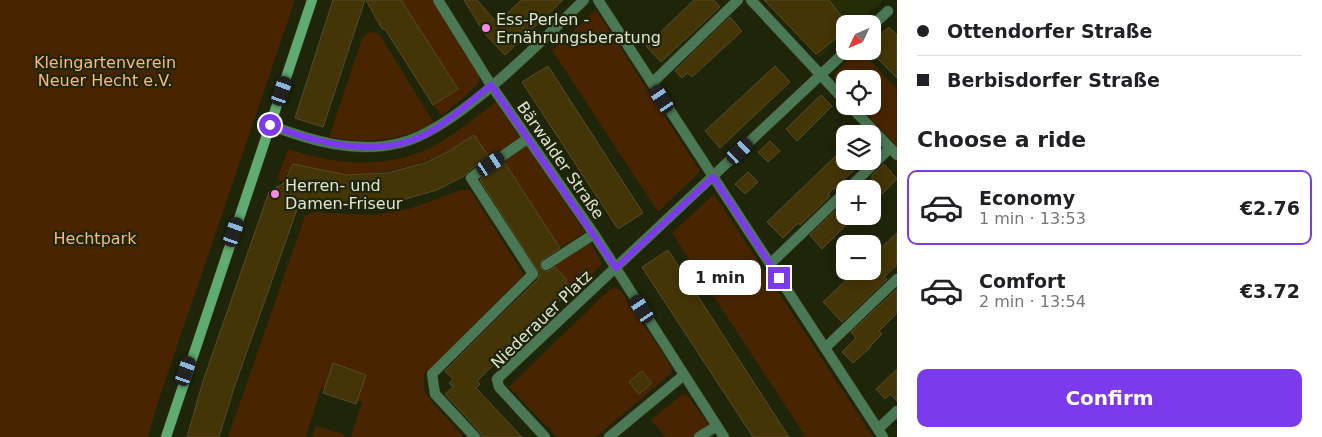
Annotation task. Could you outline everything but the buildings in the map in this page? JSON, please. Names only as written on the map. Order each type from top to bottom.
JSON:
[{"type":"street","points":[[166,437],[312,0]]},
{"type":"street","name":"Bärwalder Straße","points":[[438,0],[491,85],[594,234],[724,437]]},
{"type":"street","points":[[270,125],[301,137],[334,144],[366,147],[400,144],[429,133],[446,122],[491,85],[584,0]]},
{"type":"street","points":[[598,0],[880,433],[897,411]]},
{"type":"street","points":[[652,83],[738,0]]},
{"type":"street","points":[[751,0],[836,92]]},
{"type":"street","points":[[881,18],[888,11]]},
{"type":"street","points":[[616,268],[836,60]]},
{"type":"street","points":[[859,115],[894,151],[859,180]]},
{"type":"street","points":[[491,164],[527,139]]},
{"type":"street","points":[[475,437],[435,394],[432,374],[534,273],[471,178],[480,171]]},
{"type":"street","points":[[770,264],[836,201]]},
{"type":"street","points":[[546,265],[594,234]]},
{"type":"street","name":"Niederauer Platz","points":[[546,437],[499,387],[498,380],[616,268]]},
{"type":"street","points":[[825,348],[897,279]]},
{"type":"street","points":[[609,437],[684,375]]},
{"type":"street","points":[[699,437],[717,426]]},
{"type":"shaded area","points":[[764,0],[883,0],[867,15],[836,15],[836,43],[819,58]]},
{"type":"green space","name":"Hechtpark","points":[[0,0],[295,0],[158,402],[148,437],[0,437]]},
{"type":"green space","points":[[401,0],[432,0],[479,75],[479,81],[476,86],[442,116],[433,105],[458,89]]},
{"type":"green space","points":[[596,10],[700,171],[658,212],[552,50]]},
{"type":"green space","points":[[368,33],[379,34],[434,123],[409,134],[383,139],[357,140],[329,137],[362,39]]},
{"type":"green space","points":[[848,60],[870,60],[879,70],[838,70]]},
{"type":"green space","points":[[881,72],[897,89],[897,146],[881,129],[881,125],[877,125],[868,115],[881,115]]},
{"type":"green space","points":[[496,102],[521,139],[490,159],[474,135],[440,155],[405,167],[368,174],[349,175],[297,175],[287,173],[284,182],[277,180],[288,149],[338,161],[372,162],[406,157],[443,141]]},
{"type":"green space","points":[[526,145],[585,232],[560,248],[503,160]]},
{"type":"green space","points":[[461,190],[470,190],[524,275],[424,374],[424,390],[431,401],[464,437],[351,437],[362,402],[321,388],[306,437],[228,437],[305,216],[313,212],[375,215],[409,209]]},
{"type":"green space","points":[[714,194],[873,437],[806,437],[672,233]]},
{"type":"green space","points":[[590,242],[602,264],[574,292],[565,282],[567,280],[552,267]]},
{"type":"green space","points":[[615,288],[621,291],[671,366],[672,372],[596,437],[557,437],[509,387],[609,290]]},
{"type":"green space","points":[[683,394],[687,395],[709,425],[691,437],[666,437],[651,420]]},
{"type":"green space","points":[[316,426],[344,434],[343,437],[312,437]]},
{"type":"place","name":"Ess-Perlen - Ernährungsberatung","points":[[486,28]]},
{"type":"place","name":"Herren- und Damen-Friseur","points":[[275,194]]},
{"type":"route","points":[[270,125],[301,137],[334,144],[366,147],[400,144],[429,133],[446,122],[491,85],[616,268],[713,177],[779,278]]},
{"type":"park label","name":"Kleingartenverein Neuer Hecht e.V.","points":[[105,71]]}]
